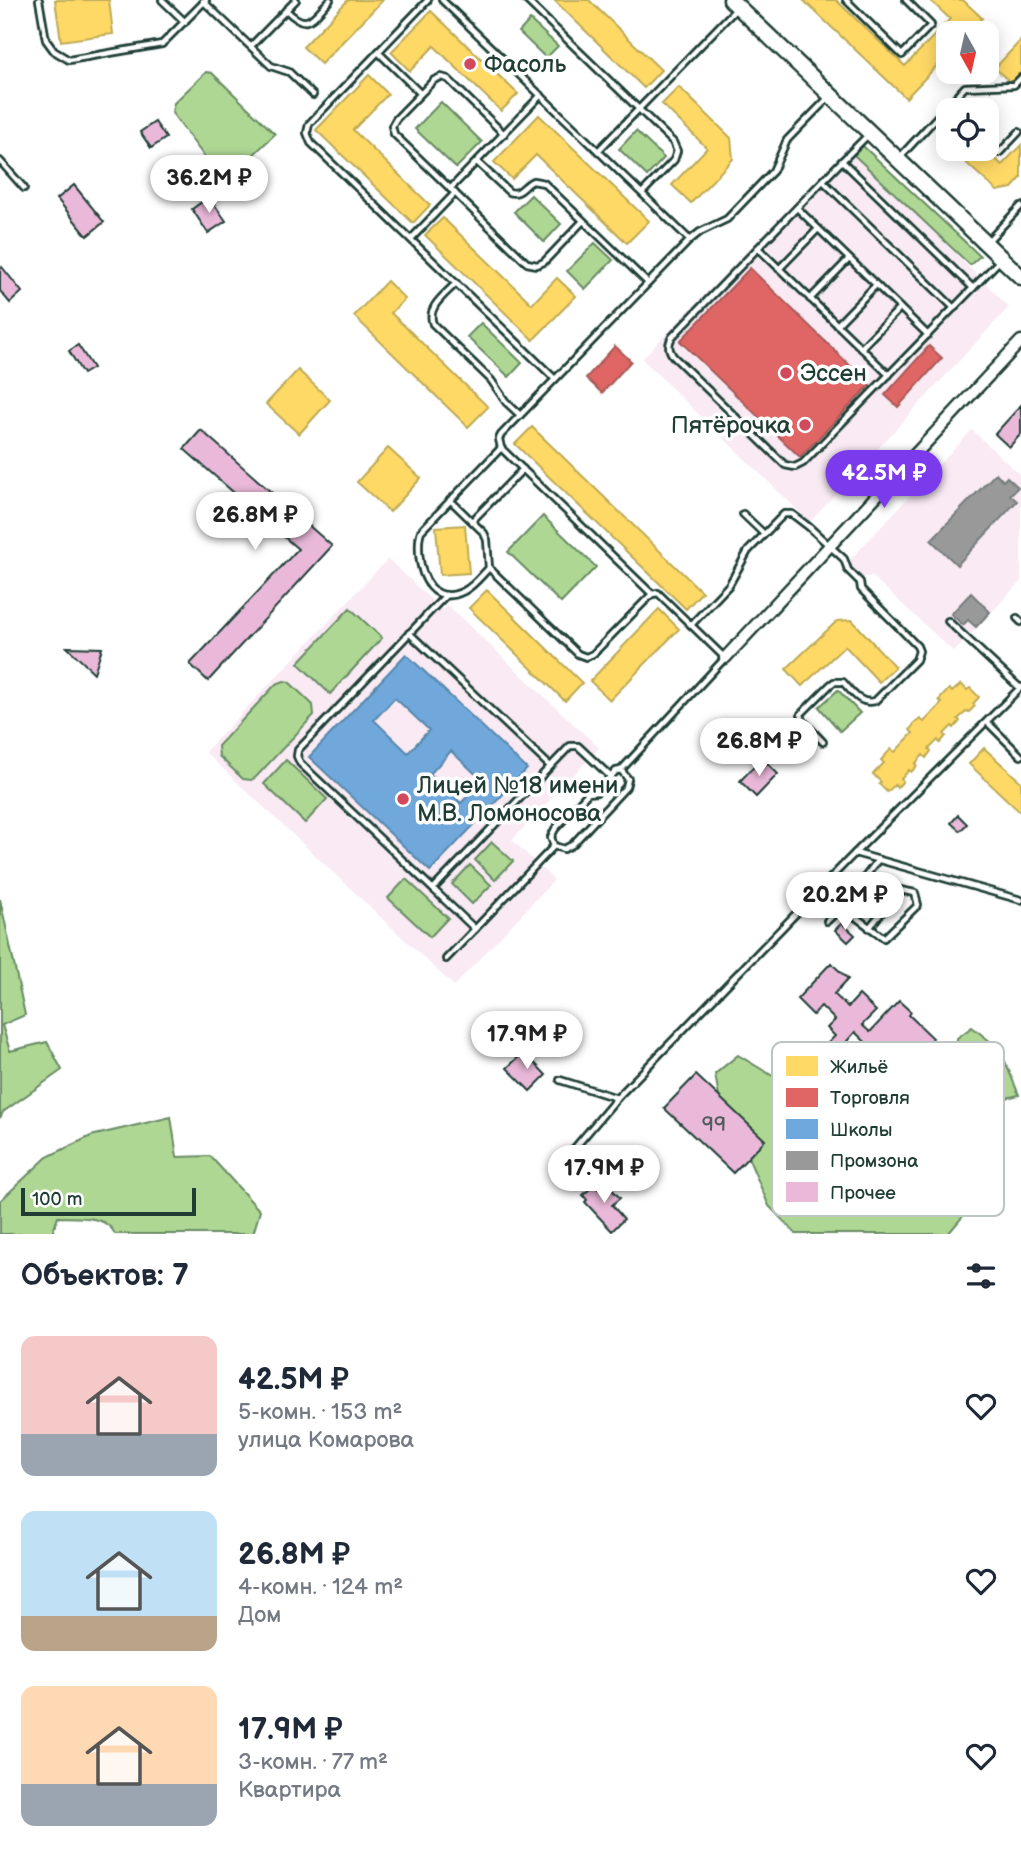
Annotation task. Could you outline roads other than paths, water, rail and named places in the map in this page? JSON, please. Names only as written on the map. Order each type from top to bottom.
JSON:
[{"type":"street","points":[[735,3],[1021,277]]},
{"type":"street","points":[[725,658],[1021,341]]},
{"type":"lane","points":[[39,0],[46,40],[54,51],[69,60],[157,46],[166,42],[205,1],[273,68],[291,74],[313,95]]},
{"type":"lane","points":[[162,0],[185,22]]},
{"type":"lane","points":[[251,46],[296,0]]},
{"type":"lane","points":[[286,10],[296,20],[304,22],[311,20],[330,0]]},
{"type":"lane","points":[[428,0],[309,124],[308,136],[311,143],[555,379]]},
{"type":"lane","points":[[442,0],[690,240]]},
{"type":"lane","points":[[526,0],[673,142],[677,151],[674,160],[642,193]]},
{"type":"lane","points":[[846,0],[902,55],[931,25],[906,0]]},
{"type":"lane","points":[[598,150],[735,3]]},
{"type":"lane","points":[[378,52],[421,93]]},
{"type":"lane","points":[[504,134],[448,79],[441,77],[434,80],[392,126],[393,131],[450,189],[531,265],[544,261],[583,221]]},
{"type":"lane","points":[[955,98],[965,87],[1014,85],[1021,78]]},
{"type":"lane","points":[[450,189],[541,95]]},
{"type":"lane","points":[[652,594],[498,442],[520,415],[690,240],[705,229],[723,222],[736,210],[773,171],[787,140],[831,95]]},
{"type":"lane","points":[[898,159],[936,118]]},
{"type":"lane","points":[[870,132],[669,342],[673,356],[785,464],[795,467],[803,463],[1002,259]]},
{"type":"lane","points":[[999,153],[1019,132]]},
{"type":"lane","points":[[842,161],[973,288]]},
{"type":"lane","points":[[0,162],[24,188]]},
{"type":"lane","points":[[477,162],[512,194],[533,181],[544,183],[648,284]]},
{"type":"lane","points":[[823,181],[954,308]]},
{"type":"lane","points":[[411,239],[455,194]]},
{"type":"lane","points":[[986,243],[1021,206]]},
{"type":"lane","points":[[797,208],[928,335]]},
{"type":"lane","points":[[779,269],[818,229]]},
{"type":"lane","points":[[758,248],[889,375]]},
{"type":"lane","points":[[810,299],[849,259]]},
{"type":"lane","points":[[456,284],[433,308],[430,315],[433,324],[491,380],[506,402],[520,415]]},
{"type":"lane","points":[[837,325],[876,285]]},
{"type":"lane","points":[[860,348],[900,308]]},
{"type":"lane","points":[[489,568],[467,590],[446,594],[435,591],[424,577],[421,567],[419,537],[422,529],[501,447]]},
{"type":"lane","points":[[472,521],[523,469]]},
{"type":"lane","points":[[450,499],[482,530],[486,538],[489,568],[583,657],[593,654],[652,594],[658,593],[725,658],[621,770],[616,771],[597,792],[588,793],[555,829],[551,837],[554,846],[564,849],[572,845],[626,787],[628,779],[621,770]]},
{"type":"lane","points":[[691,625],[729,585],[748,551],[782,515],[789,513],[831,546],[844,559],[848,570],[860,582],[861,589],[919,651],[916,660],[875,701],[862,701],[843,682],[830,685],[801,714],[803,721],[823,742]]},
{"type":"lane","points":[[743,514],[764,534]]},
{"type":"lane","points":[[446,594],[298,750],[297,756],[300,764],[475,929]]},
{"type":"lane","points":[[573,1150],[617,1098],[855,853],[1021,688],[948,621]]},
{"type":"lane","points":[[409,633],[550,766]]},
{"type":"lane","points":[[987,722],[1021,756]]},
{"type":"lane","points":[[433,889],[567,748],[576,745],[611,777]]},
{"type":"lane","points":[[446,959],[554,846]]},
{"type":"lane","points":[[855,853],[1021,900]]},
{"type":"lane","points":[[827,921],[842,907],[878,860]]},
{"type":"lane","points":[[842,907],[869,928],[884,938],[918,905],[915,893],[900,890],[869,928]]},
{"type":"lane","points":[[560,1080],[617,1098]]},
{"type":"place","name":"Фасоль","points":[[470,64]]},
{"type":"place","name":"Эссен","points":[[786,373]]},
{"type":"place","name":"Пятёрочка","points":[[805,425]]},
{"type":"place","name":"Лицей №18 имени М.В. Ломоносова","points":[[403,799]]}]
